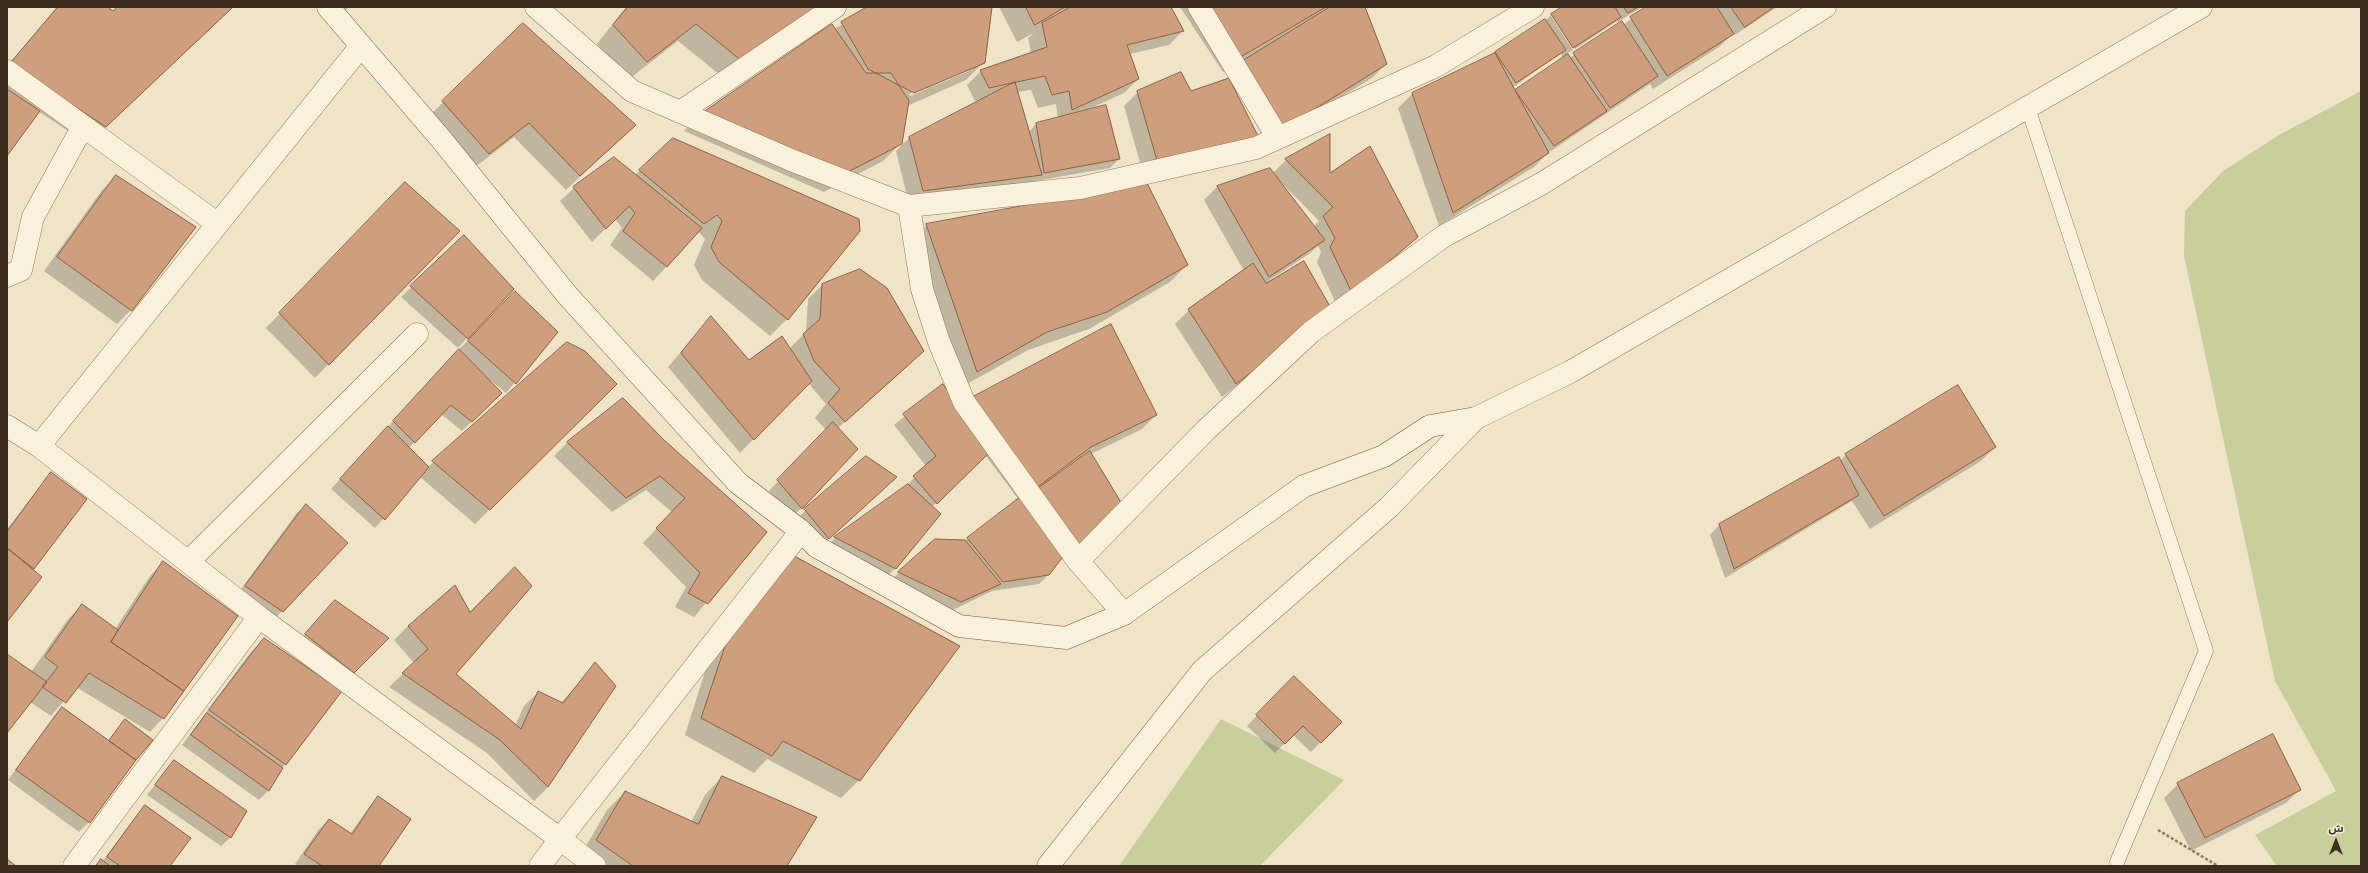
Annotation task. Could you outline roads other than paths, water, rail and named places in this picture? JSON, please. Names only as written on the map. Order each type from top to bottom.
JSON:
[{"type":"street","points":[[328,7],[441,139],[579,307],[738,483],[801,531],[817,547],[959,626],[1066,638],[1124,614],[1304,486],[1384,456],[1430,426],[1476,418],[1570,372],[2202,7]]},
{"type":"street","points":[[536,7],[632,91],[790,160],[910,206],[1080,188],[1256,148],[1436,66],[1533,7]]},
{"type":"street","points":[[680,112],[835,7]]},
{"type":"street","points":[[1199,7],[1278,138]]},
{"type":"street","points":[[1078,560],[1206,430],[1311,332],[1444,236],[1541,184],[1825,7]]},
{"type":"street","points":[[39,446],[362,46]]},
{"type":"street","points":[[7,71],[218,224]]},
{"type":"street","points":[[7,276],[20,270],[33,217],[83,126]]},
{"type":"street","points":[[910,206],[922,289],[939,342],[964,402],[1078,560],[1124,614]]},
{"type":"street","points":[[188,562],[416,334]]},
{"type":"street","points":[[1048,866],[1202,670],[1389,507],[1476,418]]},
{"type":"street","points":[[7,426],[39,446],[259,617],[595,866]]},
{"type":"street","points":[[540,866],[801,531]]},
{"type":"street","points":[[74,866],[259,617]]},
{"type":"lane","points":[[2028,108],[2206,651],[2117,862]]}]
